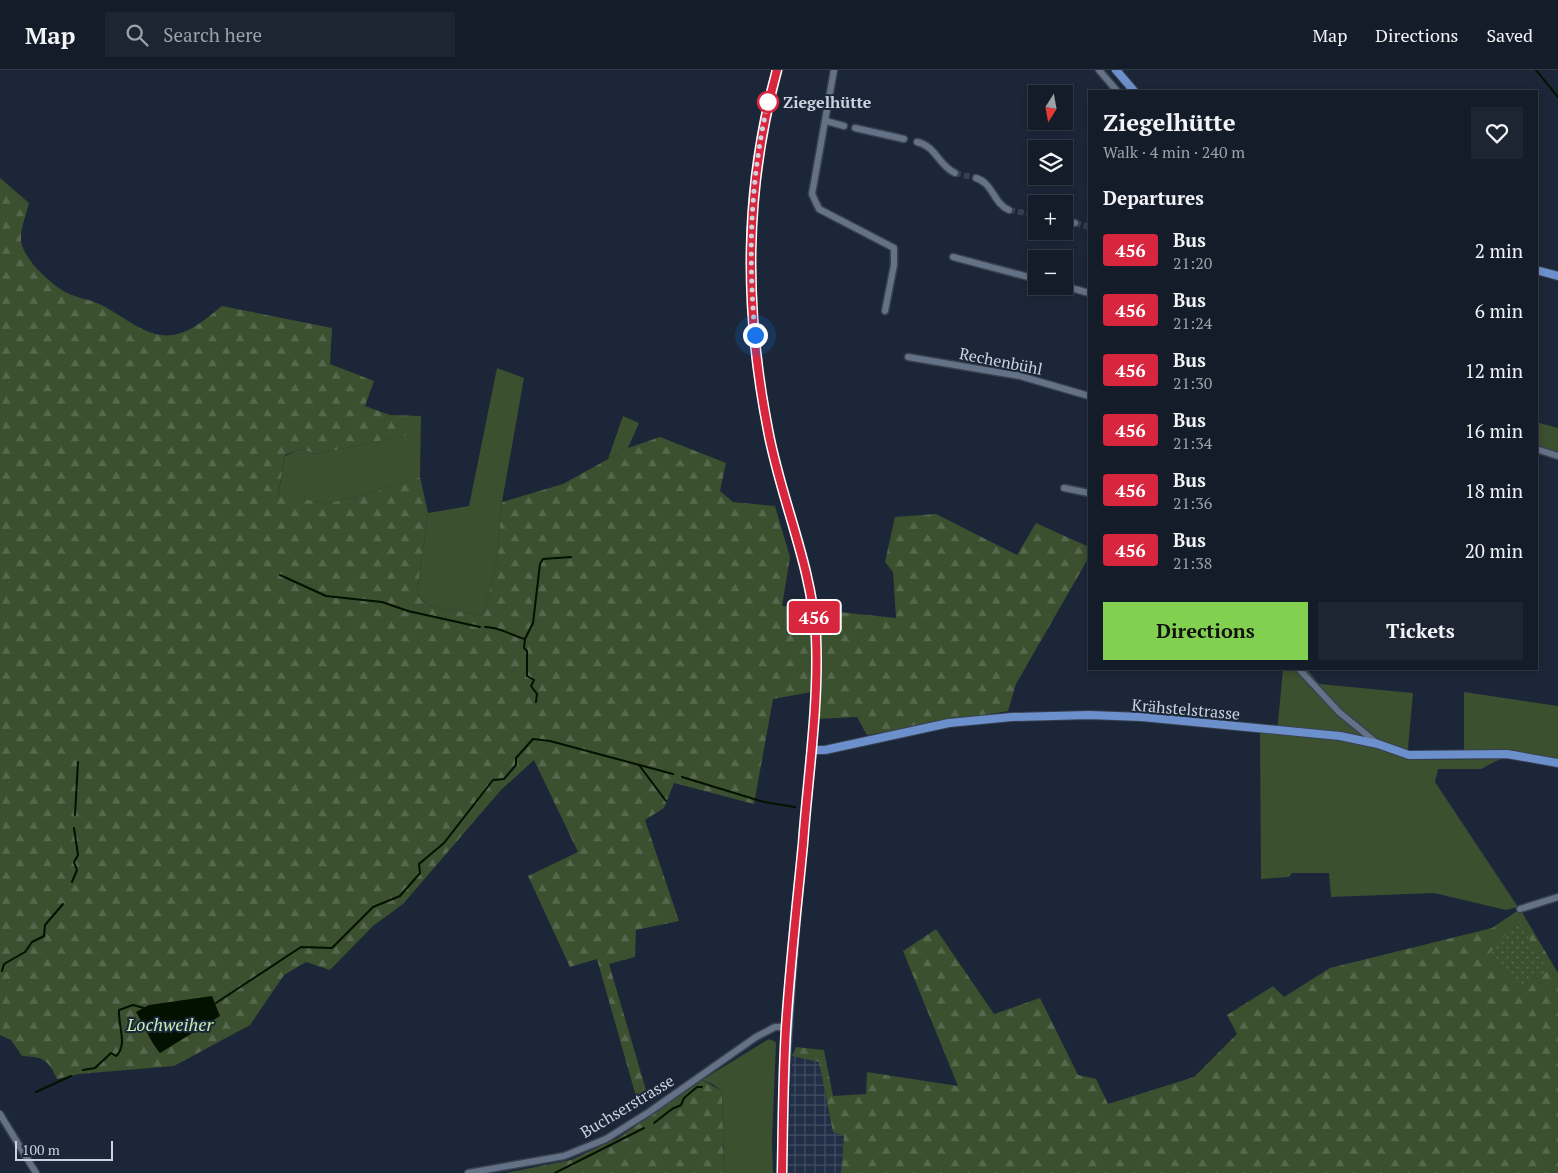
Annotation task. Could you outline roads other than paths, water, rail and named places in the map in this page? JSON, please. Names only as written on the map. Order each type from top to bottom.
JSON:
[{"type":"main road","points":[[777,70],[760,136],[751,208],[752,303],[756,351],[768,430],[805,570],[812,605],[816,668],[811,750],[786,1027],[782,1173]]},
{"type":"main road","points":[[1116,70],[1133,90]]},
{"type":"main road","points":[[1538,271],[1558,276]]},
{"type":"main road","name":"Krähstelstrasse","points":[[811,750],[825,750],[949,723],[1012,717],[1089,715],[1142,717],[1340,736],[1378,744],[1409,755],[1507,754],[1558,762]]},
{"type":"street","points":[[834,70],[812,194],[819,209],[894,248],[894,265],[885,312]]},
{"type":"street","points":[[1099,70],[1116,90]]},
{"type":"street","points":[[826,122],[844,126]]},
{"type":"street","points":[[856,128],[904,139]]},
{"type":"street","points":[[917,142],[925,144],[934,152],[944,167],[954,173]]},
{"type":"street","points":[[976,178],[990,186],[1000,205],[1009,210]]},
{"type":"street","points":[[953,257],[1028,276]]},
{"type":"street","points":[[1073,289],[1088,293]]},
{"type":"street","name":"Rechenbühl","points":[[908,357],[1020,376],[1088,396]]},
{"type":"street","points":[[1538,451],[1558,456]]},
{"type":"street","points":[[1064,488],[1088,493]]},
{"type":"street","points":[[1300,670],[1339,712],[1378,744]]},
{"type":"street","points":[[1520,909],[1558,897]]},
{"type":"street","name":"Buchserstrasse","points":[[468,1173],[564,1156],[606,1139],[649,1112],[756,1037],[775,1027],[786,1027]]},
{"type":"street","points":[[0,1114],[36,1173]]},
{"type":"water","name":"Lochweiher","points":[[212,996],[220,1016],[160,1053],[136,1012],[149,1005]]},
{"type":"waterway","points":[[1536,70],[1558,97]]},
{"type":"waterway","points":[[536,702],[537,694],[531,686],[534,680],[527,676],[527,651],[524,648],[525,639],[533,623],[540,564],[543,559],[571,557]]},
{"type":"waterway","points":[[280,575],[326,596],[382,602],[408,611],[480,627]]},
{"type":"waterway","points":[[485,627],[525,639]]},
{"type":"waterway","points":[[216,1003],[301,947],[332,948],[373,907],[400,896],[420,873],[419,864],[444,843],[493,780],[504,779],[516,765],[516,758],[533,739],[550,741],[673,774]]},
{"type":"waterway","points":[[75,815],[78,762]]},
{"type":"waterway","points":[[639,765],[666,801]]},
{"type":"waterway","points":[[682,777],[764,802],[795,807]]},
{"type":"waterway","points":[[72,882],[77,870],[74,862],[78,855],[74,828]]},
{"type":"waterway","points":[[2,971],[4,964],[25,952],[32,942],[44,936],[45,925],[63,904]]},
{"type":"waterway","points":[[83,1070],[95,1068],[111,1053],[116,1056],[120,1052],[122,1041],[119,1010],[133,1005],[144,1008]]},
{"type":"waterway","points":[[36,1092],[71,1076]]},
{"type":"waterway","points":[[654,1123],[672,1109],[681,1105],[684,1098],[697,1087],[702,1087]]},
{"type":"waterway","points":[[555,1173],[644,1128]]},
{"type":"tunnel","points":[[955,173],[976,178]]},
{"type":"tunnel","points":[[1009,210],[1028,213]]},
{"type":"tunnel","points":[[1075,223],[1088,227]]},
{"type":"place","name":"Ziegelhütte","points":[[768,102]]}]
